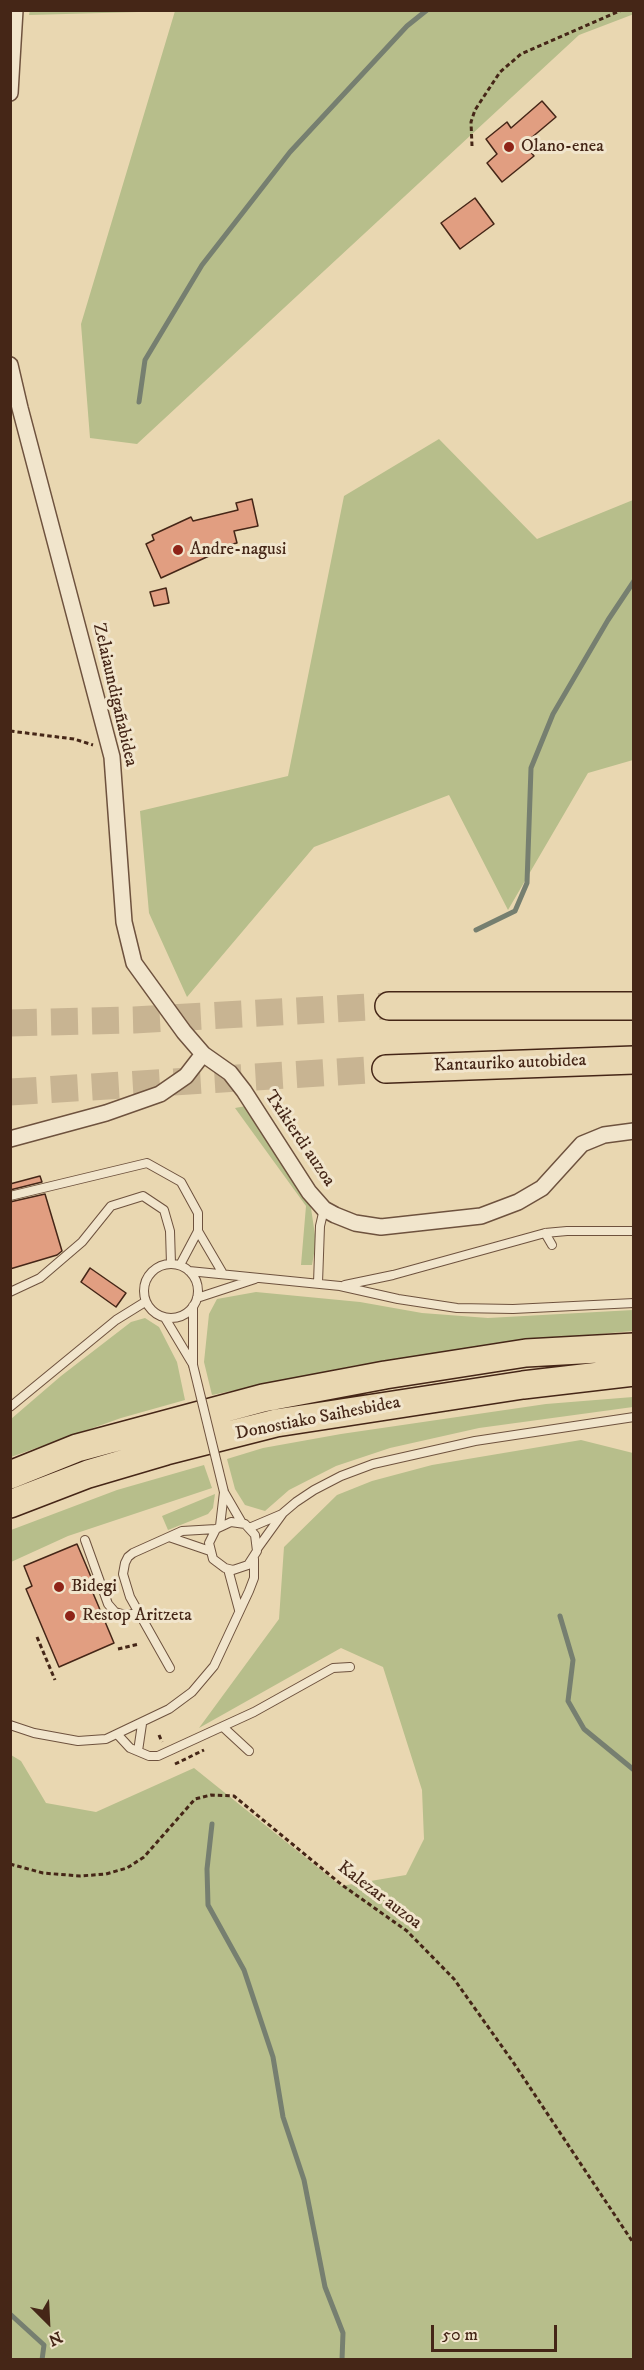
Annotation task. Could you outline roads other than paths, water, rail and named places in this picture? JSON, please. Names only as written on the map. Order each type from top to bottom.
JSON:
[{"type":"highway","points":[[389,1006],[633,1006]]},
{"type":"highway","name":"Kantauriko autobidea","points":[[386,1069],[633,1059]]},
{"type":"highway","name":"Donostiako Saihesbidea","points":[[10,1475],[76,1448],[263,1398],[385,1375],[526,1353],[633,1347]]},
{"type":"highway","name":"Donostiako Saihesbidea","points":[[10,1504],[88,1474],[276,1423],[523,1385],[633,1372]]},
{"type":"street","points":[[10,93],[15,10]]},
{"type":"street","name":"Zelaiaundigañabidea","points":[[10,365],[112,757],[124,922],[134,963],[203,1054]]},
{"type":"street","points":[[10,1139],[106,1113],[159,1094],[186,1076],[203,1054]]},
{"type":"street","name":"Txikierdi auzoa","points":[[203,1054],[230,1073],[309,1192],[324,1209],[355,1223],[381,1227],[481,1216],[518,1202],[542,1188],[582,1144],[604,1135],[633,1131]]},
{"type":"lane","points":[[10,1196],[147,1162],[181,1182],[198,1213],[198,1231],[180,1265]]},
{"type":"lane","points":[[10,1292],[40,1278],[82,1242],[111,1206],[143,1196],[164,1210],[170,1232],[171,1264]]},
{"type":"lane","points":[[318,1284],[320,1226],[324,1209]]},
{"type":"lane","points":[[198,1231],[222,1272]]},
{"type":"lane","points":[[340,1286],[393,1275],[545,1233],[633,1231]]},
{"type":"lane","points":[[545,1233],[552,1245]]},
{"type":"lane","points":[[193,1306],[178,1317],[165,1318],[153,1312],[143,1292],[145,1281],[151,1272],[160,1266],[171,1264],[180,1265],[196,1280],[197,1298],[193,1306],[193,1365],[224,1492],[245,1526],[255,1535],[257,1549]]},
{"type":"lane","points":[[189,1271],[222,1272],[257,1278],[340,1286],[398,1299],[457,1308],[513,1309],[633,1303]]},
{"type":"lane","points":[[197,1298],[257,1278]]},
{"type":"lane","points":[[10,1407],[116,1320],[146,1302]]},
{"type":"lane","points":[[165,1318],[193,1365]]},
{"type":"lane","points":[[10,1725],[34,1733],[78,1741],[106,1739],[142,1724],[169,1709],[205,1679],[219,1657],[254,1578],[254,1559],[257,1549],[283,1514],[314,1490],[341,1476],[383,1462],[475,1441],[633,1417]]},
{"type":"lane","points":[[224,1492],[218,1527],[212,1535],[210,1551],[218,1564],[228,1569],[241,1569],[254,1559]]},
{"type":"lane","points":[[170,1668],[130,1597],[123,1574],[124,1563],[128,1557],[182,1531],[218,1527],[231,1522],[245,1526],[283,1514]]},
{"type":"lane","points":[[169,1537],[210,1551]]},
{"type":"lane","points":[[85,1540],[108,1604],[115,1612],[126,1615],[139,1613]]},
{"type":"lane","points":[[228,1569],[239,1610]]},
{"type":"lane","points":[[118,1735],[130,1748],[149,1756],[158,1756],[254,1712],[333,1668],[350,1667]]},
{"type":"lane","points":[[138,1751],[142,1724]]},
{"type":"lane","points":[[224,1727],[249,1751]]},
{"type":"waterway","points":[[139,402],[145,360],[202,265],[290,152],[407,26],[427,10]]},
{"type":"waterway","points":[[476,930],[515,911],[527,883],[531,768],[553,714],[608,620],[634,581]]},
{"type":"waterway","points":[[560,1616],[573,1660],[568,1701],[584,1729],[634,1770]]},
{"type":"waterway","points":[[212,1824],[207,1869],[208,1905],[244,1970],[273,2057],[283,2117],[304,2180],[325,2287],[343,2333],[342,2360]]},
{"type":"waterway","points":[[10,2314],[44,2345],[42,2360]]},
{"type":"tunnel","points":[[10,1023],[134,1020],[389,1006]]},
{"type":"tunnel","points":[[10,1092],[386,1069]]},
{"type":"place","name":"Olano-enea","points":[[509,147]]},
{"type":"place","name":"Andre-nagusi","points":[[178,550]]},
{"type":"place","name":"Bidegi","points":[[59,1587]]},
{"type":"place","name":"Restop Aritzeta","points":[[70,1616]]}]
